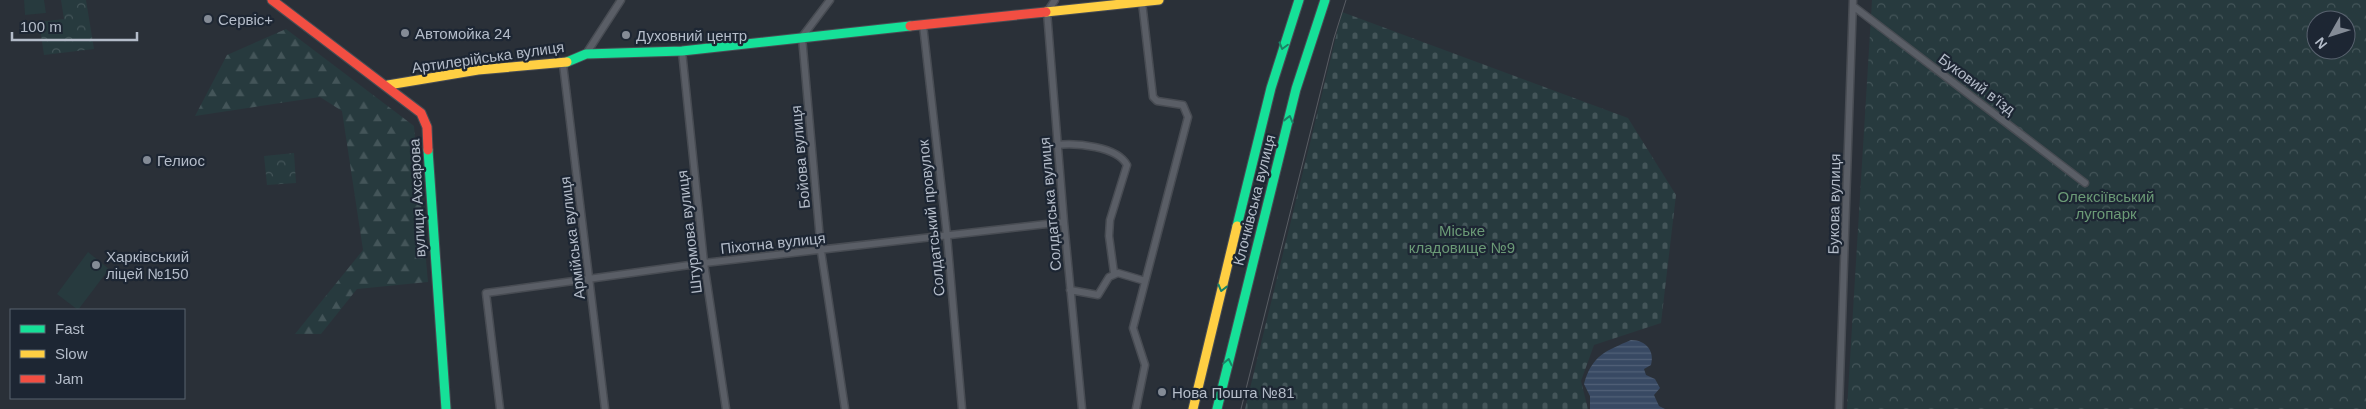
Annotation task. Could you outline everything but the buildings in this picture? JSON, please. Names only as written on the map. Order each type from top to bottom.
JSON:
[{"type":"street","name":"вулиця Ахсарова","points":[[275,0],[421,112],[427,127],[436,287],[446,409]]},
{"type":"street","points":[[586,54],[621,0]]},
{"type":"street","points":[[802,37],[830,0]]},
{"type":"street","points":[[1047,12],[1055,0]]},
{"type":"street","name":"Артилерійська вулиця","points":[[388,86],[478,70],[564,64],[586,54],[682,51],[1159,0]]},
{"type":"street","name":"Клочківська вулиця","points":[[1192,409],[1271,88],[1289,26],[1299,0]]},
{"type":"street","name":"Клочківська вулиця","points":[[1217,409],[1296,89],[1325,0]]},
{"type":"street","points":[[1136,409],[1145,365],[1133,328],[1188,117],[1183,105],[1157,101],[1153,97],[1142,2]]},
{"type":"street","name":"Буковий в'їзд","points":[[1853,3],[2085,183]]},
{"type":"street","name":"Букова вулиця","points":[[1839,409],[1853,3]]},
{"type":"street","name":"Солдатська вулиця","points":[[1047,12],[1064,222],[1082,409]]},
{"type":"street","name":"Солдатський провулок","points":[[922,25],[947,236],[962,409]]},
{"type":"street","name":"Бойова вулиця","points":[[802,37],[821,251],[845,409]]},
{"type":"street","name":"Штурмова вулиця","points":[[682,51],[704,263],[726,409]]},
{"type":"street","name":"Армійська вулиця","points":[[564,64],[605,409]]},
{"type":"street","points":[[1058,145],[1084,144],[1120,156],[1127,165],[1110,220],[1109,236],[1114,273],[1098,295],[1070,290]]},
{"type":"street","name":"Піхотна вулиця","points":[[500,409],[486,292],[704,263],[1064,222]]},
{"type":"street","points":[[1114,273],[1145,281]]},
{"type":"green space","points":[[24,0],[44,0],[46,13],[25,15]]},
{"type":"green space","points":[[61,0],[86,0],[94,49],[44,55],[39,22],[64,19]]},
{"type":"green space","name":"Олексіївський лугопарк","points":[[1872,0],[2366,0],[2366,409],[1847,409]]},
{"type":"green space","name":"Міське кладовище №9","points":[[1342,12],[1628,118],[1676,195],[1661,323],[1594,345],[1581,381],[1588,409],[1245,409]]},
{"type":"green space","points":[[286,29],[414,126],[428,282],[357,289],[321,334],[295,334],[363,250],[342,111],[320,97],[195,116],[227,55]]},
{"type":"green space","points":[[294,153],[296,183],[267,185],[264,156]]},
{"type":"green space","points":[[88,252],[109,269],[79,309],[57,294]]},
{"type":"water","points":[[1631,340],[1645,344],[1652,355],[1651,365],[1644,369],[1646,375],[1655,379],[1660,388],[1654,395],[1659,406],[1665,409],[1590,409],[1590,396],[1584,384],[1591,366],[1607,351]]},
{"type":"tram line","points":[[1241,409],[1334,38],[1346,0]]},
{"type":"traffic: fast","points":[[1237,226],[1271,88],[1299,0]]},
{"type":"traffic: fast","points":[[1217,409],[1296,89],[1325,0]]},
{"type":"traffic: fast","points":[[567,62],[586,54],[682,51],[910,26]]},
{"type":"traffic: fast","points":[[428,150],[446,409]]},
{"type":"traffic: slow","points":[[1046,12],[1159,0]]},
{"type":"traffic: slow","points":[[388,85],[478,70],[567,62]]},
{"type":"traffic: slow","points":[[1193,409],[1237,226]]},
{"type":"traffic: jam","points":[[272,0],[421,113],[427,127],[428,150]]},
{"type":"traffic: jam","points":[[910,26],[1046,12]]},
{"type":"place","name":"Сервіс+","points":[[208,19]]},
{"type":"place","name":"Автомойка 24","points":[[405,33]]},
{"type":"place","name":"Духовний центр","points":[[626,35]]},
{"type":"place","name":"Гелиос","points":[[147,160]]},
{"type":"place","name":"Харківський ліцей №150","points":[[96,265]]},
{"type":"place","name":"Нова Пошта №81","points":[[1162,392]]}]
